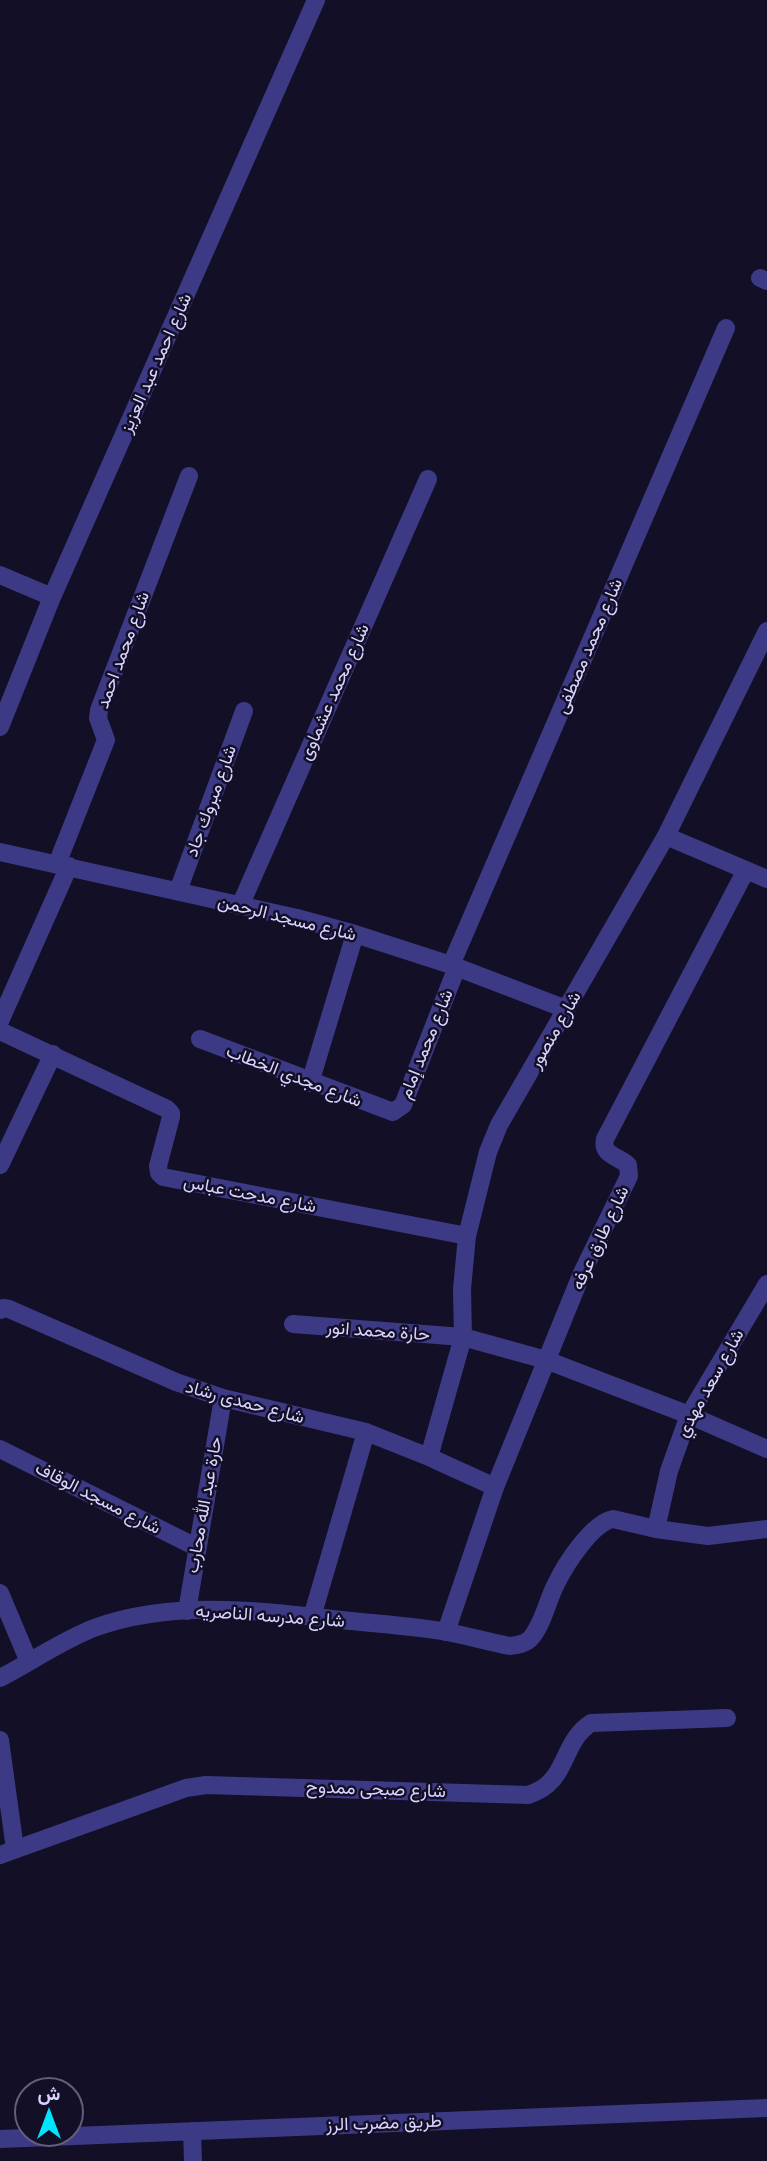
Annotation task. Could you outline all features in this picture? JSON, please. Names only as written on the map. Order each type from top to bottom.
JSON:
[{"type":"street","name":"شارع احمد عبد العزيز","points":[[0,727],[52,597],[317,0]]},
{"type":"street","name":"شارع محمد مصطفى","points":[[454,966],[726,328]]},
{"type":"street","name":"شارع محمد احمد","points":[[0,1021],[63,865],[106,740],[98,718],[99,710],[190,476]]},
{"type":"street","name":"شارع محمد عشماوى","points":[[240,906],[428,479]]},
{"type":"street","points":[[0,575],[52,597]]},
{"type":"street","name":"شارع منصور","points":[[429,1457],[463,1337],[462,1289],[467,1236],[491,1143],[666,836],[767,631]]},
{"type":"street","name":"شارع مبروك جاد","points":[[178,891],[244,711]]},
{"type":"street","points":[[666,836],[767,879]]},
{"type":"street","name":"شارع مسجد الرحمن","points":[[0,852],[355,934],[454,966],[566,1009]]},
{"type":"street","name":"شارع طارق عرفه","points":[[446,1632],[495,1487],[582,1273],[629,1176],[628,1165],[604,1148],[605,1139],[746,870]]},
{"type":"street","points":[[310,1083],[355,934]]},
{"type":"street","name":"شارع محمد إمام","points":[[388,1112],[398,1110],[402,1105],[454,966]]},
{"type":"street","name":"شارع مدحت عباس","points":[[0,1031],[172,1113],[158,1166],[163,1177],[467,1236]]},
{"type":"street","name":"شارع مجدي الخطاب","points":[[200,1039],[388,1112]]},
{"type":"street","points":[[0,1165],[53,1054]]},
{"type":"street","name":"شارع سعد مهدي","points":[[656,1529],[669,1471],[689,1415],[767,1284]]},
{"type":"street","name":"شارع حمدى رشاد","points":[[0,1310],[9,1309],[176,1382],[223,1398],[366,1432],[495,1487]]},
{"type":"street","name":"حارة محمد انور","points":[[293,1324],[463,1337],[546,1360],[767,1448]]},
{"type":"street","name":"حارة عبد الله محارب","points":[[187,1611],[223,1398]]},
{"type":"street","points":[[313,1617],[366,1432]]},
{"type":"street","name":"شارع مسجد الوقاف","points":[[5,1456],[196,1547]]},
{"type":"street","name":"شارع مدرسه الناصريه","points":[[0,1678],[60,1643],[95,1628],[129,1619],[187,1611],[244,1611],[313,1617],[446,1632],[510,1646],[518,1645],[530,1639],[555,1584],[569,1562],[602,1523],[613,1520],[656,1529]]},
{"type":"street","points":[[656,1529],[708,1536],[767,1529]]},
{"type":"street","points":[[0,1593],[29,1662]]},
{"type":"street","name":"شارع صبحى ممدوح","points":[[7,1852],[186,1788],[206,1785],[528,1795],[542,1791],[554,1779],[579,1732],[590,1723],[727,1718]]},
{"type":"street","points":[[0,1740],[7,1852]]},
{"type":"street","name":"طريق مضرب الرز","points":[[0,2139],[767,2108]]},
{"type":"street","points":[[192,2131],[193,2161]]}]
